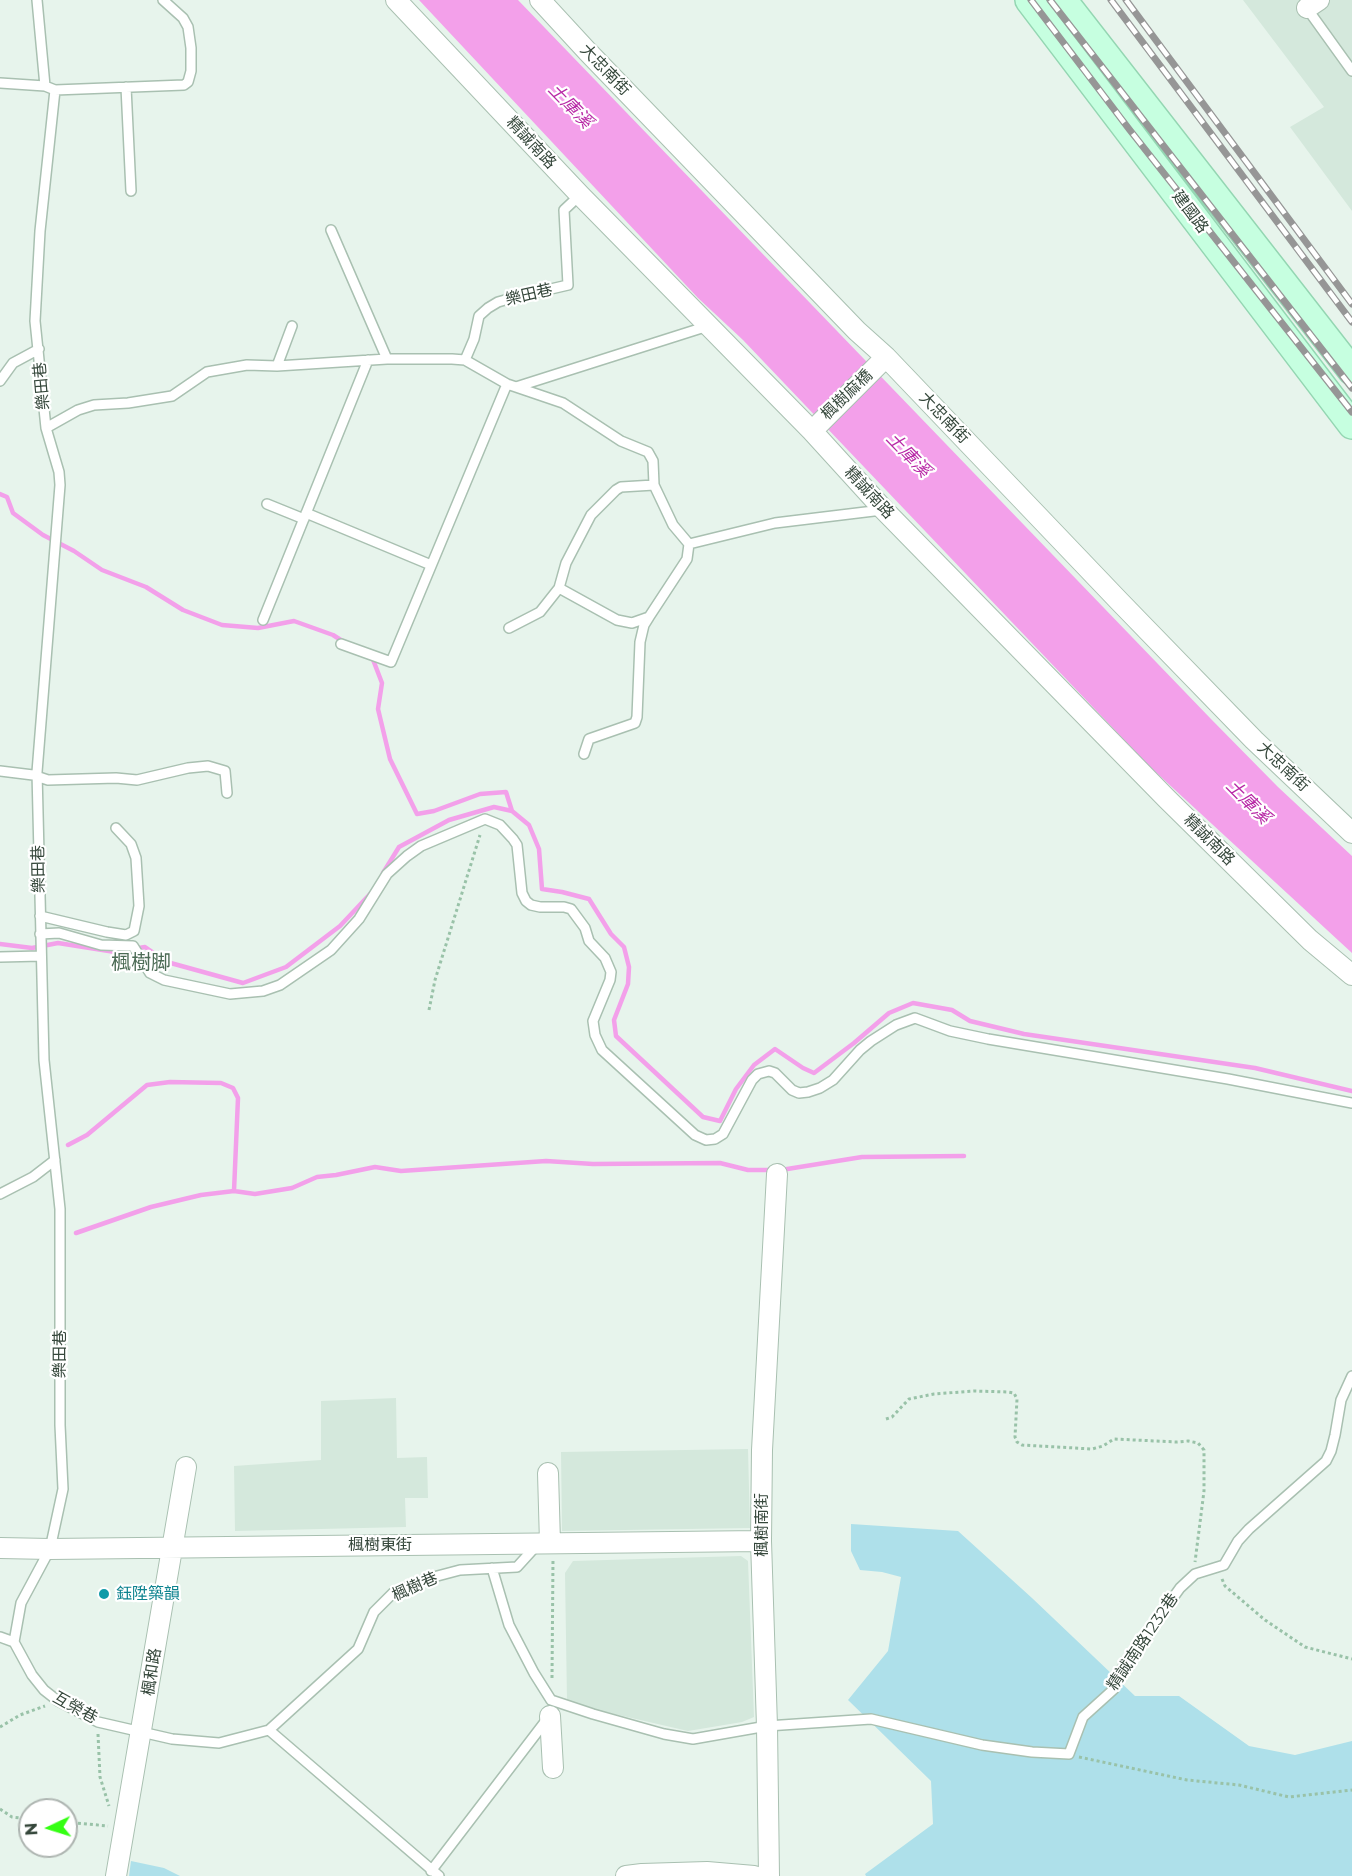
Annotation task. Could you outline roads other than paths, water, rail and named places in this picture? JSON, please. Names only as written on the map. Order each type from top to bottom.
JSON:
[{"type":"main road","name":"建國路","points":[[1029,0],[1352,425]]},
{"type":"main road","name":"建國路","points":[[1063,0],[1352,371]]},
{"type":"street","name":"精誠南路","points":[[396,0],[580,195],[709,326],[815,427],[884,510],[1176,807],[1310,940],[1352,975]]},
{"type":"street","name":"大忠南街","points":[[540,0],[857,331],[881,362],[1237,723],[1352,833]]},
{"type":"street","name":"楓樹麻橋","points":[[815,427],[881,362]]},
{"type":"street","name":"楓樹南街","points":[[769,1876],[761,1541],[762,1450],[777,1174]]},
{"type":"street","name":"楓和路","points":[[116,1876],[186,1467]]},
{"type":"street","points":[[544,1544],[549,1473]]},
{"type":"street","name":"楓樹東街","points":[[0,1548],[761,1541]]},
{"type":"street","points":[[551,1708],[553,1768]]},
{"type":"street","points":[[626,1876],[707,1872],[754,1876]]},
{"type":"lane","points":[[37,0],[45,86]]},
{"type":"lane","points":[[0,82],[45,86],[56,90],[184,86],[191,72],[188,27],[183,18],[163,0]]},
{"type":"lane","points":[[1309,3],[1352,71]]},
{"type":"lane","points":[[126,87],[131,191]]},
{"type":"lane","name":"樂田巷","points":[[14,1642],[21,1603],[50,1549],[63,1490],[60,1425],[60,1209],[44,1060],[38,777],[60,485],[59,472],[46,428],[35,321],[40,231],[56,90]]},
{"type":"lane","name":"樂田巷","points":[[465,360],[474,339],[479,316],[488,308],[498,302],[568,285],[564,210],[580,195]]},
{"type":"lane","points":[[331,230],[387,359]]},
{"type":"lane","points":[[277,366],[292,326]]},
{"type":"lane","points":[[341,644],[391,662],[512,386],[709,326]]},
{"type":"lane","points":[[0,381],[13,363],[39,349]]},
{"type":"lane","points":[[46,428],[78,410],[94,405],[128,403],[172,396],[211,371],[247,366],[422,358],[465,360],[512,386],[563,403],[621,441],[648,452],[653,461],[654,485],[673,525],[689,544],[687,559],[644,625],[640,642],[635,723],[589,739],[584,754]]},
{"type":"lane","points":[[263,620],[369,360]]},
{"type":"lane","points":[[509,628],[540,612],[559,588],[566,563],[591,515],[616,490],[621,487],[654,485]]},
{"type":"lane","points":[[267,504],[305,516],[432,565]]},
{"type":"lane","points":[[689,544],[775,524],[884,510]]},
{"type":"lane","points":[[559,588],[617,620],[632,623],[649,617]]},
{"type":"lane","points":[[0,771],[48,780],[116,778],[137,780],[208,766],[225,771],[226,793]]},
{"type":"lane","points":[[40,934],[59,933],[100,945],[133,946],[150,973],[164,981],[230,994],[263,991],[280,985],[331,950],[359,920],[387,874],[408,856],[421,846],[485,819],[500,825],[517,845],[522,893],[526,901],[540,907],[571,909],[585,928],[589,941],[605,958],[611,972],[610,980],[593,1021],[595,1035],[602,1050],[695,1135],[706,1140],[715,1139],[723,1134],[752,1080],[758,1074],[769,1071],[775,1073],[792,1090],[799,1093],[820,1088],[833,1080],[871,1041],[896,1025],[915,1018],[950,1031],[988,1039],[1228,1079],[1352,1103]]},
{"type":"lane","points":[[40,916],[107,932],[126,935],[134,931],[139,906],[136,858],[132,844],[116,828]]},
{"type":"lane","points":[[0,957],[41,956]]},
{"type":"lane","points":[[0,1194],[33,1177],[56,1160]]},
{"type":"lane","name":"精誠南路1232巷","points":[[767,1726],[871,1719],[982,1745],[1032,1752],[1069,1754],[1083,1717],[1114,1689],[1119,1673],[1180,1588],[1195,1574],[1224,1565],[1238,1540],[1326,1461],[1335,1435],[1341,1400],[1352,1376]]},
{"type":"lane","name":"楓樹巷","points":[[142,1731],[172,1739],[219,1743],[269,1730],[358,1649],[374,1612],[393,1593],[426,1579],[460,1570],[517,1567],[544,1544]]},
{"type":"lane","points":[[492,1569],[509,1625],[551,1708]]},
{"type":"lane","points":[[0,1637],[14,1642]]},
{"type":"lane","name":"互榮巷","points":[[14,1642],[32,1675],[44,1690],[58,1701],[98,1722],[142,1731]]},
{"type":"lane","points":[[551,1708],[693,1739],[767,1726]]},
{"type":"lane","points":[[269,1730],[435,1873],[551,1708]]},
{"type":"water","name":"土庫溪","points":[[419,0],[518,0],[1211,719],[1278,787],[1352,856],[1352,953],[1149,766],[743,340],[698,298]]},
{"type":"waterway","points":[[0,494],[7,497],[13,513],[43,535],[74,551],[102,570],[146,587],[183,610],[222,625],[258,628],[294,621],[333,635],[344,642]]},
{"type":"waterway","points":[[372,657],[382,683],[378,709],[390,759],[417,814],[434,811],[480,794],[506,792],[512,811]]},
{"type":"waterway","points":[[383,873],[399,847],[449,820],[494,807],[512,811],[529,825],[539,849],[542,889],[589,899],[611,934],[624,947],[629,967],[628,984],[614,1020],[616,1036],[703,1117],[720,1121],[736,1089],[754,1065],[775,1049],[814,1073],[889,1013],[913,1003],[952,1010],[970,1021],[1024,1034],[1255,1068],[1352,1091]]},
{"type":"waterway","points":[[0,944],[32,948],[58,943],[115,952],[145,947],[167,962],[243,983],[286,967],[340,926],[371,893]]},
{"type":"waterway","points":[[68,1145],[87,1135],[147,1085],[170,1082],[221,1083],[233,1088],[238,1098],[234,1191]]},
{"type":"waterway","points":[[781,1170],[862,1157],[964,1156]]},
{"type":"waterway","points":[[76,1233],[151,1207],[201,1195],[234,1191],[255,1194],[292,1188],[317,1177],[375,1167],[401,1171],[546,1161],[593,1164],[720,1163],[748,1170],[773,1170]]},
{"type":"railway","points":[[1031,0],[1129,129],[1352,412]]},
{"type":"railway","points":[[1050,0],[1352,388]]},
{"type":"railway","points":[[1111,0],[1352,322]]},
{"type":"railway","points":[[1126,0],[1352,304]]},
{"type":"place","name":"鈺陞築韻","points":[[104,1594]]},
{"type":"district","name":"楓樹脚","points":[[141,963]]}]
